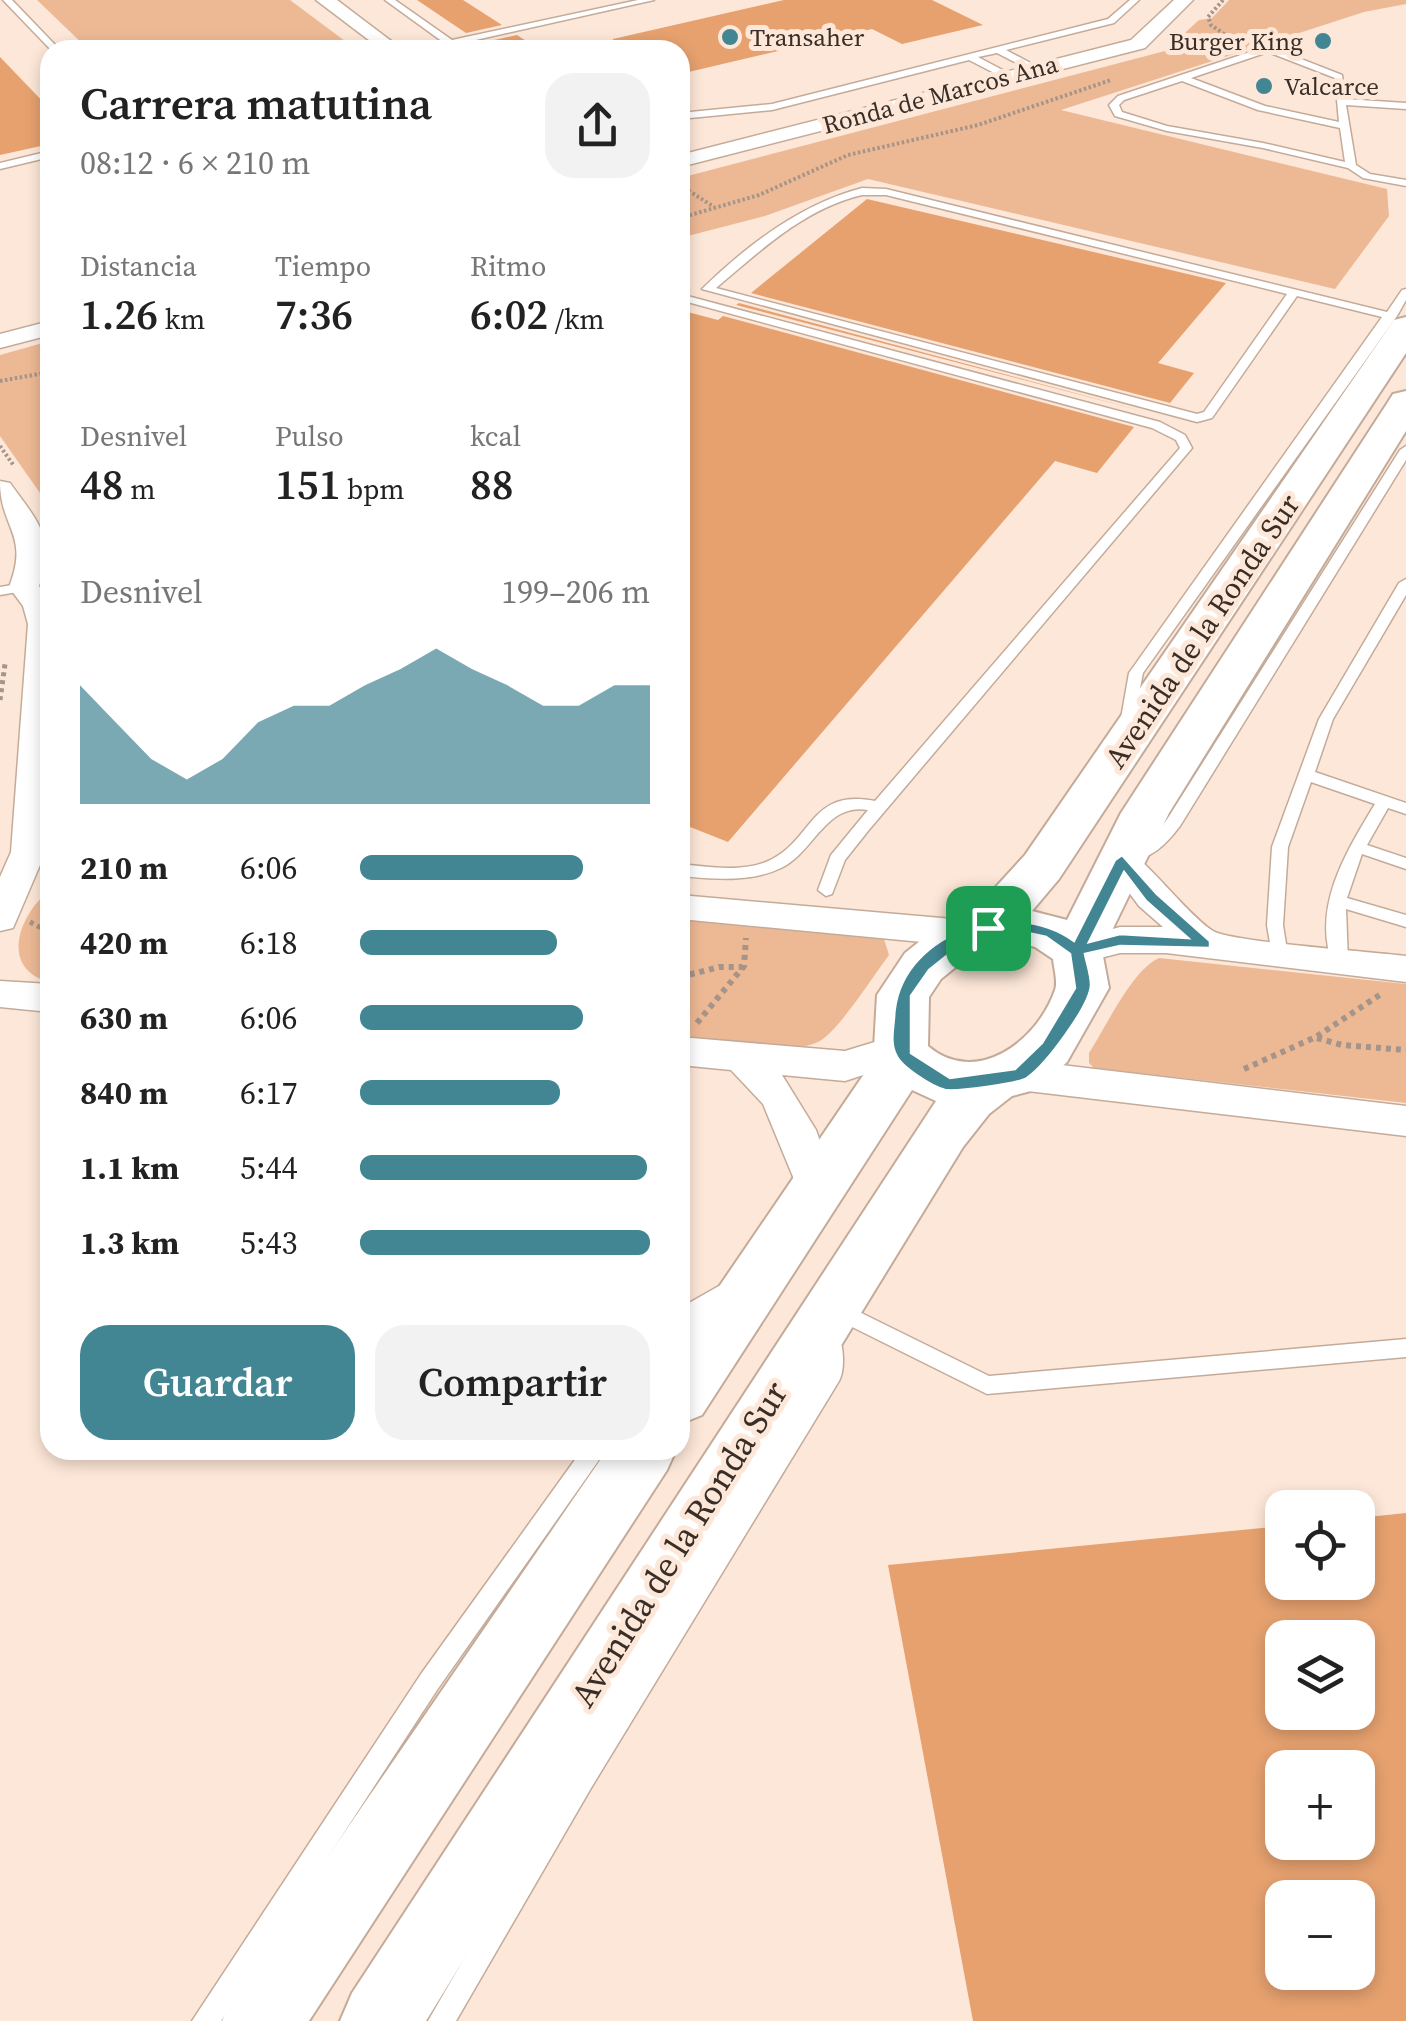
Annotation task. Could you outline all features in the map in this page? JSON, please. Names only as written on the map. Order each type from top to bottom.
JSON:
[{"type":"main road","name":"Avenida de la Ronda Sur","points":[[976,930],[1042,868],[1250,564],[1392,331]]},
{"type":"main road","name":"Avenida de la Ronda Sur","points":[[1077,951],[1145,813],[1406,402]]},
{"type":"main road","points":[[690,1381],[903,1052],[903,995],[923,966],[976,930],[1019,925],[1051,932],[1077,951],[1083,988],[1048,1048],[1007,1078],[947,1084],[903,1052]]},
{"type":"main road","name":"Avenida de la Ronda Sur","points":[[380,2021],[943,1132],[970,1099],[1007,1078]]},
{"type":"main road","points":[[262,2021],[637,1460]]},
{"type":"street","points":[[324,0],[380,40]]},
{"type":"street","name":"Ronda de Marcos Ana","points":[[690,158],[1138,44],[1184,0]]},
{"type":"street","points":[[0,342],[40,331]]},
{"type":"street","points":[[3,494],[40,546]]},
{"type":"street","points":[[40,554],[12,589],[38,605],[40,613]]},
{"type":"street","points":[[0,919],[39,853],[40,796]]},
{"type":"street","points":[[1122,860],[1152,898],[1205,944]]},
{"type":"street","points":[[690,907],[976,930]]},
{"type":"street","points":[[1077,951],[1120,940],[1205,944],[1340,961],[1397,976]]},
{"type":"street","points":[[0,994],[40,997]]},
{"type":"street","points":[[690,1053],[844,1066],[903,1052]]},
{"type":"street","points":[[744,1060],[776,1094],[796,1130],[817,1189]]},
{"type":"street","points":[[1007,1078],[1406,1121]]},
{"type":"lane","points":[[7,0],[46,40]]},
{"type":"lane","points":[[389,0],[447,40]]},
{"type":"lane","points":[[465,40],[650,0]]},
{"type":"lane","points":[[690,115],[772,106],[1111,21],[1135,0]]},
{"type":"lane","points":[[1351,166],[1338,77],[1268,49],[1121,98],[1114,104],[1118,114],[1208,140],[1249,143],[1406,183]]},
{"type":"lane","points":[[998,50],[1034,69]]},
{"type":"lane","points":[[970,57],[1007,76]]},
{"type":"lane","points":[[1181,77],[1264,112],[1345,126]]},
{"type":"lane","points":[[1342,102],[1406,106]]},
{"type":"lane","points":[[0,166],[40,156]]},
{"type":"lane","points":[[1294,292],[1208,415],[1196,418],[708,289],[791,221],[870,189],[1294,292],[1392,331],[1406,292]]},
{"type":"lane","points":[[690,300],[1156,425],[1181,438],[1186,448],[878,808],[837,859],[826,890]]},
{"type":"lane","points":[[1122,860],[1160,842],[1174,822],[1406,450]]},
{"type":"lane","points":[[1279,956],[1275,925],[1280,847],[1326,719],[1406,583]]},
{"type":"lane","points":[[1308,775],[1406,808]]},
{"type":"lane","points":[[690,870],[752,872],[776,864],[798,848],[838,803],[854,800],[878,808]]},
{"type":"lane","points":[[1340,961],[1336,901],[1339,882],[1384,801]]},
{"type":"lane","points":[[1357,847],[1406,864]]},
{"type":"lane","points":[[1336,901],[1406,921]]},
{"type":"lane","points":[[690,1318],[696,1309],[769,1263]]},
{"type":"lane","points":[[441,2021],[582,1779],[832,1375],[830,1306],[987,1386],[1406,1348]]},
{"type":"lane","points":[[205,2021],[429,1682],[588,1460]]},
{"type":"path","points":[[1217,49],[1229,42],[1208,17],[1223,0]]},
{"type":"path","points":[[690,215],[760,195],[848,155],[978,125],[1038,101],[1126,76]]},
{"type":"path","points":[[690,192],[715,208]]},
{"type":"path","points":[[0,381],[40,374]]},
{"type":"path","points":[[690,1039],[699,1019],[744,966],[748,952],[747,912]]},
{"type":"path","points":[[690,974],[744,966]]},
{"type":"path","points":[[1235,1102],[1234,1084],[1242,1070],[1316,1038],[1384,992],[1397,976]]},
{"type":"path","points":[[1316,1038],[1342,1045],[1406,1050]]},
{"type":"shaded area","points":[[37,0],[290,0],[344,40],[79,40]]},
{"type":"shaded area","points":[[1229,0],[1406,0],[1406,4],[1364,12],[1061,110],[1387,189],[1389,216],[1335,289],[868,179],[765,216],[690,235],[690,175],[1165,51],[1199,20],[1212,18]]},
{"type":"shaded area","points":[[40,344],[40,493],[0,436],[0,355]]},
{"type":"shaded area","points":[[38,901],[40,978],[24,966],[19,954],[22,927]]},
{"type":"shaded area","points":[[690,921],[871,933],[884,939],[889,955],[846,1014],[820,1041],[790,1048],[690,1038]]},
{"type":"shaded area","points":[[1159,958],[1406,984],[1406,1103],[1094,1068],[1089,1063],[1089,1053],[1129,986]]},
{"type":"building","points":[[417,0],[463,0],[502,25],[466,33]]},
{"type":"building","name":"Transaher","points":[[784,0],[932,0],[983,25],[902,44],[872,29],[690,72],[690,40],[613,39]]},
{"type":"building","points":[[517,35],[525,40],[494,40]]},
{"type":"building","points":[[0,57],[40,99],[40,146],[0,155]]},
{"type":"building","points":[[867,199],[1226,283],[1158,363],[1194,373],[1170,403],[751,293]]},
{"type":"building","points":[[739,303],[1146,412],[736,305]]},
{"type":"building","points":[[690,313],[718,320],[723,316],[1134,427],[1097,473],[1055,461],[728,842],[690,827]]},
{"type":"building","points":[[1406,1513],[1406,2021],[973,2021],[888,1565],[1265,1528],[1265,1600],[1375,1600],[1375,1516]]},
{"type":"place","name":"Transaher","points":[[730,37]]},
{"type":"place","name":"Burger King","points":[[1323,41]]},
{"type":"place","name":"Valcarce","points":[[1264,86]]},
{"type":"route","points":[[988,928],[964,934],[923,966],[903,995],[904,1057],[947,1084],[1019,1075],[1048,1048],[1083,988],[1077,951],[1120,940],[1205,944],[1152,898],[1122,860],[1077,951],[1051,932],[1019,925],[988,928]]}]
